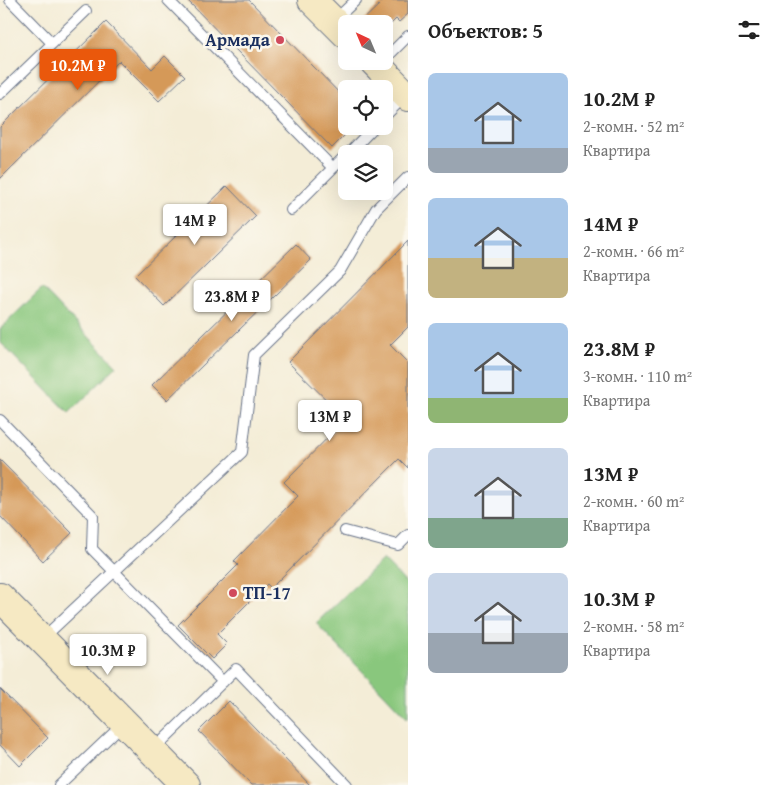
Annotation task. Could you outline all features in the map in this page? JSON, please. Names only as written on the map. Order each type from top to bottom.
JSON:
[{"type":"main road","points":[[312,0],[338,26]]},
{"type":"main road","points":[[386,70],[407,96]]},
{"type":"main road","points":[[0,596],[186,785]]},
{"type":"lane","points":[[10,0],[52,43]]},
{"type":"lane","points":[[168,0],[333,168]]},
{"type":"lane","points":[[347,15],[356,0]]},
{"type":"lane","points":[[0,94],[86,11]]},
{"type":"lane","points":[[393,49],[408,36]]},
{"type":"lane","points":[[393,109],[407,96]]},
{"type":"lane","points":[[356,145],[366,135]]},
{"type":"lane","points":[[291,210],[338,163]]},
{"type":"lane","points":[[42,639],[242,452],[254,355],[340,271],[376,209],[408,177]]},
{"type":"lane","points":[[0,420],[93,516],[92,549],[223,682]]},
{"type":"lane","points":[[344,531],[398,545],[408,535]]},
{"type":"lane","points":[[152,750],[236,669],[347,785]]},
{"type":"lane","points":[[58,785],[124,722]]},
{"type":"green space","points":[[42,288],[117,366],[69,413],[0,342],[0,329]]},
{"type":"green space","points":[[383,559],[408,585],[408,719],[316,623]]},
{"type":"building","points":[[187,0],[249,0],[338,92],[338,135],[345,135],[332,148]]},
{"type":"building","points":[[378,0],[408,0],[408,14],[399,22],[396,19],[393,22],[393,15],[368,15],[381,3]]},
{"type":"building","points":[[106,22],[152,69],[165,56],[185,76],[159,101],[119,61],[0,179],[0,127]]},
{"type":"building","points":[[227,186],[256,216],[164,306],[135,276]]},
{"type":"building","points":[[408,241],[408,327],[390,345],[408,363],[408,468],[399,459],[271,588],[267,584],[217,634],[227,644],[212,659],[178,625],[238,565],[234,561],[298,496],[284,482],[346,419],[288,362]]},
{"type":"building","points":[[296,244],[311,260],[167,400],[152,385]]},
{"type":"building","points":[[0,460],[72,533],[43,561],[0,516]]},
{"type":"building","points":[[0,689],[48,738],[20,766],[0,745]]},
{"type":"building","points":[[229,701],[310,785],[251,785],[199,731]]},
{"type":"place","name":"Армада","points":[[280,40]]},
{"type":"place","name":"ТП-17","points":[[233,593]]}]
